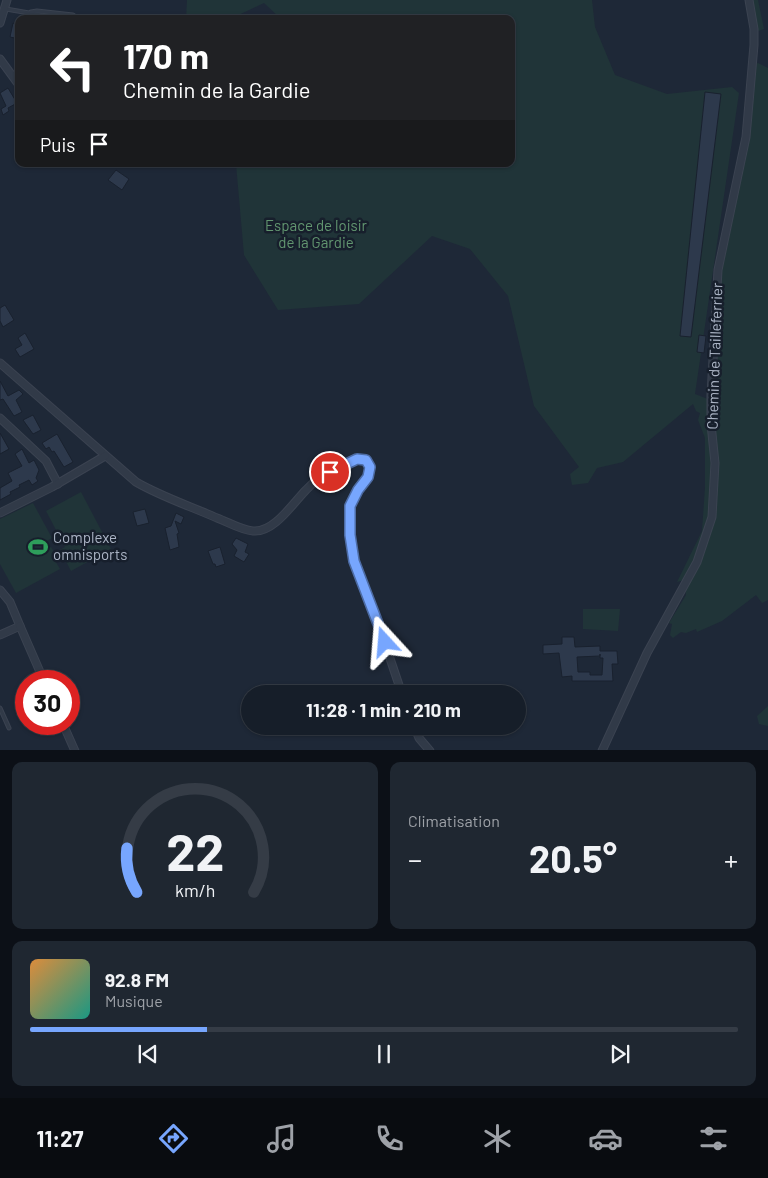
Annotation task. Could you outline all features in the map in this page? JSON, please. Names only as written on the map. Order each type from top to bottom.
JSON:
[{"type":"street","points":[[0,23],[7,0]]},
{"type":"street","name":"Chemin de Tailleferrier","points":[[602,750],[647,653],[698,562],[712,518],[715,463],[711,424],[711,395],[718,270],[746,137],[754,45],[754,29],[749,0]]},
{"type":"street","points":[[0,59],[15,80]]},
{"type":"street","points":[[0,362],[136,482],[157,494],[238,527],[253,531],[264,530],[280,518],[307,488],[330,472],[357,459],[366,460],[370,467],[368,477],[358,490],[350,506],[350,535],[354,561],[373,608],[399,685]]},
{"type":"street","points":[[0,418],[46,461],[58,484]]},
{"type":"street","points":[[0,513],[58,484],[105,456]]},
{"type":"street","points":[[0,590],[10,602],[39,670]]},
{"type":"street","points":[[0,635],[20,626]]},
{"type":"street","points":[[68,735],[75,750]]},
{"type":"street","points":[[418,735],[430,750]]},
{"type":"lane","points":[[6,8],[73,15]]},
{"type":"lane","points":[[31,12],[36,15]]},
{"type":"lane","points":[[0,708],[9,728]]},
{"type":"green space","name":"Espace de loisir de la Gardie","points":[[187,0],[592,0],[595,27],[615,75],[667,94],[732,87],[739,93],[695,394],[713,401],[721,271],[755,64],[758,63],[768,68],[768,600],[762,603],[756,595],[722,621],[697,632],[696,629],[686,633],[681,632],[673,638],[670,635],[672,624],[669,623],[686,595],[684,580],[677,582],[702,531],[705,487],[705,438],[698,420],[700,413],[696,411],[693,404],[623,462],[597,468],[588,483],[572,485],[570,474],[579,467],[534,406],[508,296],[470,249],[432,236],[359,304],[278,310],[244,255],[236,167],[515,167],[515,15],[277,15],[264,3],[238,15],[186,15]]},
{"type":"green space","points":[[752,0],[758,0],[764,29],[758,31]]},
{"type":"green space","points":[[81,492],[111,549],[71,571],[60,550],[65,547],[46,511]]},
{"type":"green space","name":"Complexe omnisports","points":[[33,503],[52,538],[45,542],[49,548],[51,547],[57,557],[54,559],[60,569],[16,593],[0,564],[0,519]]},
{"type":"green space","points":[[583,609],[620,609],[618,631],[583,629]]},
{"type":"green space","points":[[768,706],[768,726],[759,724],[757,716]]},
{"type":"building","points":[[13,23],[15,24],[15,38],[10,37]]},
{"type":"building","points":[[8,88],[15,100],[15,104],[8,108],[9,111],[3,115],[1,109],[6,106],[0,93]]},
{"type":"building","points":[[705,92],[721,94],[691,337],[680,336]]},
{"type":"building","points":[[116,170],[129,179],[122,190],[108,180]]},
{"type":"building","points":[[5,305],[14,320],[3,327],[0,321],[0,308]]},
{"type":"building","points":[[25,333],[34,349],[20,357],[15,349],[22,345],[18,338]]},
{"type":"building","points":[[699,335],[706,336],[704,353],[697,352]]},
{"type":"building","points":[[0,381],[8,396],[19,390],[23,394],[16,400],[22,412],[14,416],[3,399],[0,400]]},
{"type":"building","points":[[33,415],[41,430],[33,434],[23,420]]},
{"type":"building","points":[[0,433],[9,449],[0,454]]},
{"type":"building","points":[[57,434],[73,462],[64,467],[54,451],[52,452],[49,447],[46,449],[42,443]]},
{"type":"building","points":[[22,449],[29,463],[34,460],[39,470],[36,478],[38,481],[32,485],[29,480],[19,485],[20,487],[0,500],[0,488],[12,481],[8,473],[22,466],[15,454]]},
{"type":"building","points":[[145,509],[149,523],[137,526],[133,512]]},
{"type":"building","points":[[176,513],[184,517],[181,524],[175,521],[179,533],[177,534],[179,547],[170,550],[165,528],[171,526]]},
{"type":"building","points":[[236,538],[248,544],[245,552],[249,554],[244,562],[234,556],[237,550],[232,544]]},
{"type":"building","points":[[220,547],[225,564],[216,567],[208,551]]},
{"type":"building","points":[[562,637],[574,637],[575,647],[600,646],[600,651],[617,651],[618,664],[612,664],[613,681],[572,681],[572,676],[562,677],[559,653],[543,654],[543,645],[562,644]],"holes":[[[600,656],[600,658],[603,658],[602,675],[578,672],[577,657]]]},
{"type":"place","name":"Complexe omnisports","points":[[38,547]]},
{"type":"route","points":[[330,472],[357,459],[366,460],[370,467],[368,477],[358,490],[350,506],[350,535],[354,561],[385,642]]}]
